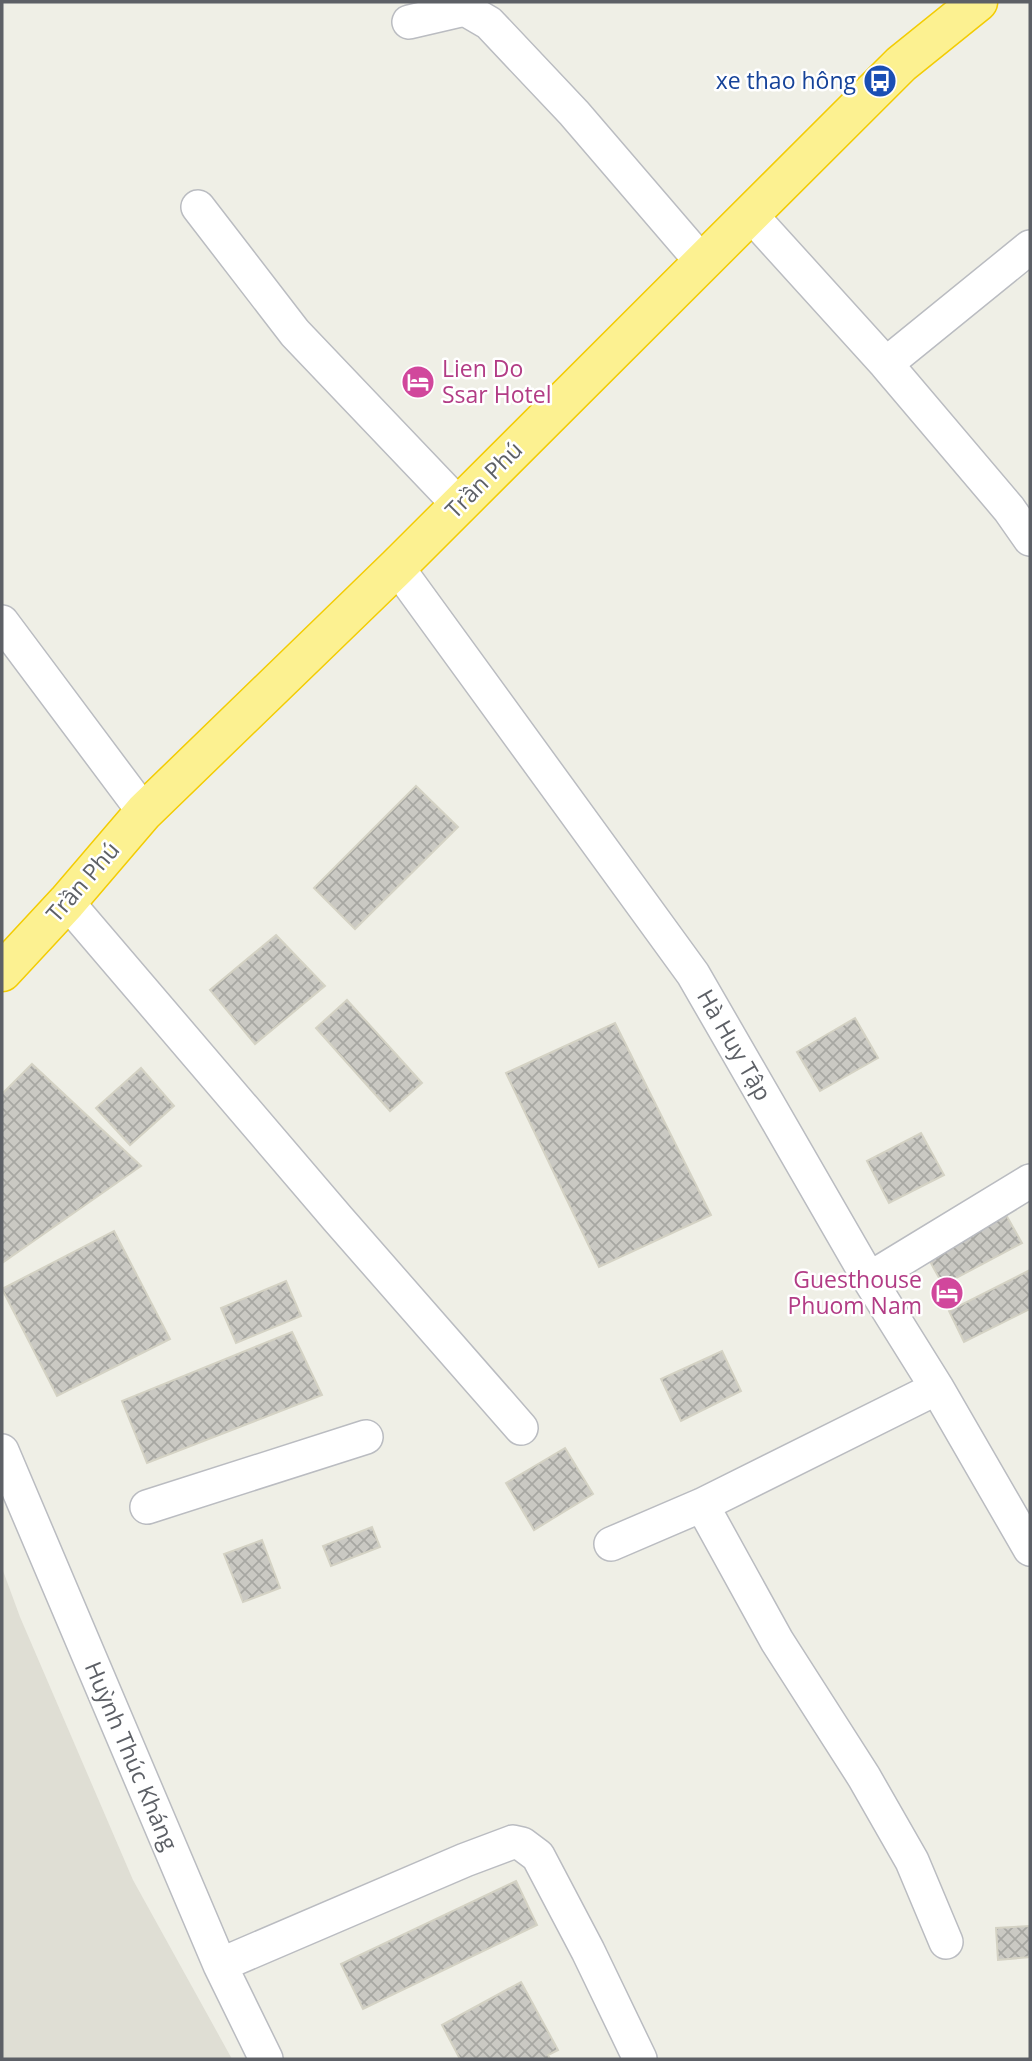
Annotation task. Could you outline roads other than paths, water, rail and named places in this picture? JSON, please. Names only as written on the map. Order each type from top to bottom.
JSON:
[{"type":"highway","name":"Trần Phú","points":[[6,957],[67,902],[144,812],[397,567],[901,64],[978,2]]},
{"type":"street","points":[[409,22],[465,9],[489,23],[574,113],[702,262]]},
{"type":"street","points":[[198,206],[295,333],[459,505]]},
{"type":"street","points":[[750,214],[886,364],[1009,509],[1030,539]]},
{"type":"street","points":[[886,364],[1030,247]]},
{"type":"street","name":"Hà Huy Tập","points":[[397,567],[693,974],[869,1279],[1029,1541]]},
{"type":"street","points":[[2,622],[144,812]]},
{"type":"street","points":[[67,902],[521,1428]]},
{"type":"street","points":[[869,1279],[1030,1181]]},
{"type":"street","points":[[611,1544],[702,1505],[936,1388]]},
{"type":"street","points":[[147,1507],[366,1437]]},
{"type":"street","name":"Huỳnh Thúc Kháng","points":[[2,1451],[220,1965],[266,2059]]},
{"type":"street","points":[[702,1505],[777,1642],[864,1777],[912,1861],[946,1942]]},
{"type":"street","points":[[220,1965],[465,1860],[513,1842],[522,1844],[538,1856],[640,2059]]},
{"type":"place","name":"xe thao hông","points":[[880,81]]},
{"type":"place","name":"Lien Do Ssar Hotel","points":[[418,382]]},
{"type":"place","name":"Guesthouse Phuom Nam","points":[[947,1293]]}]
